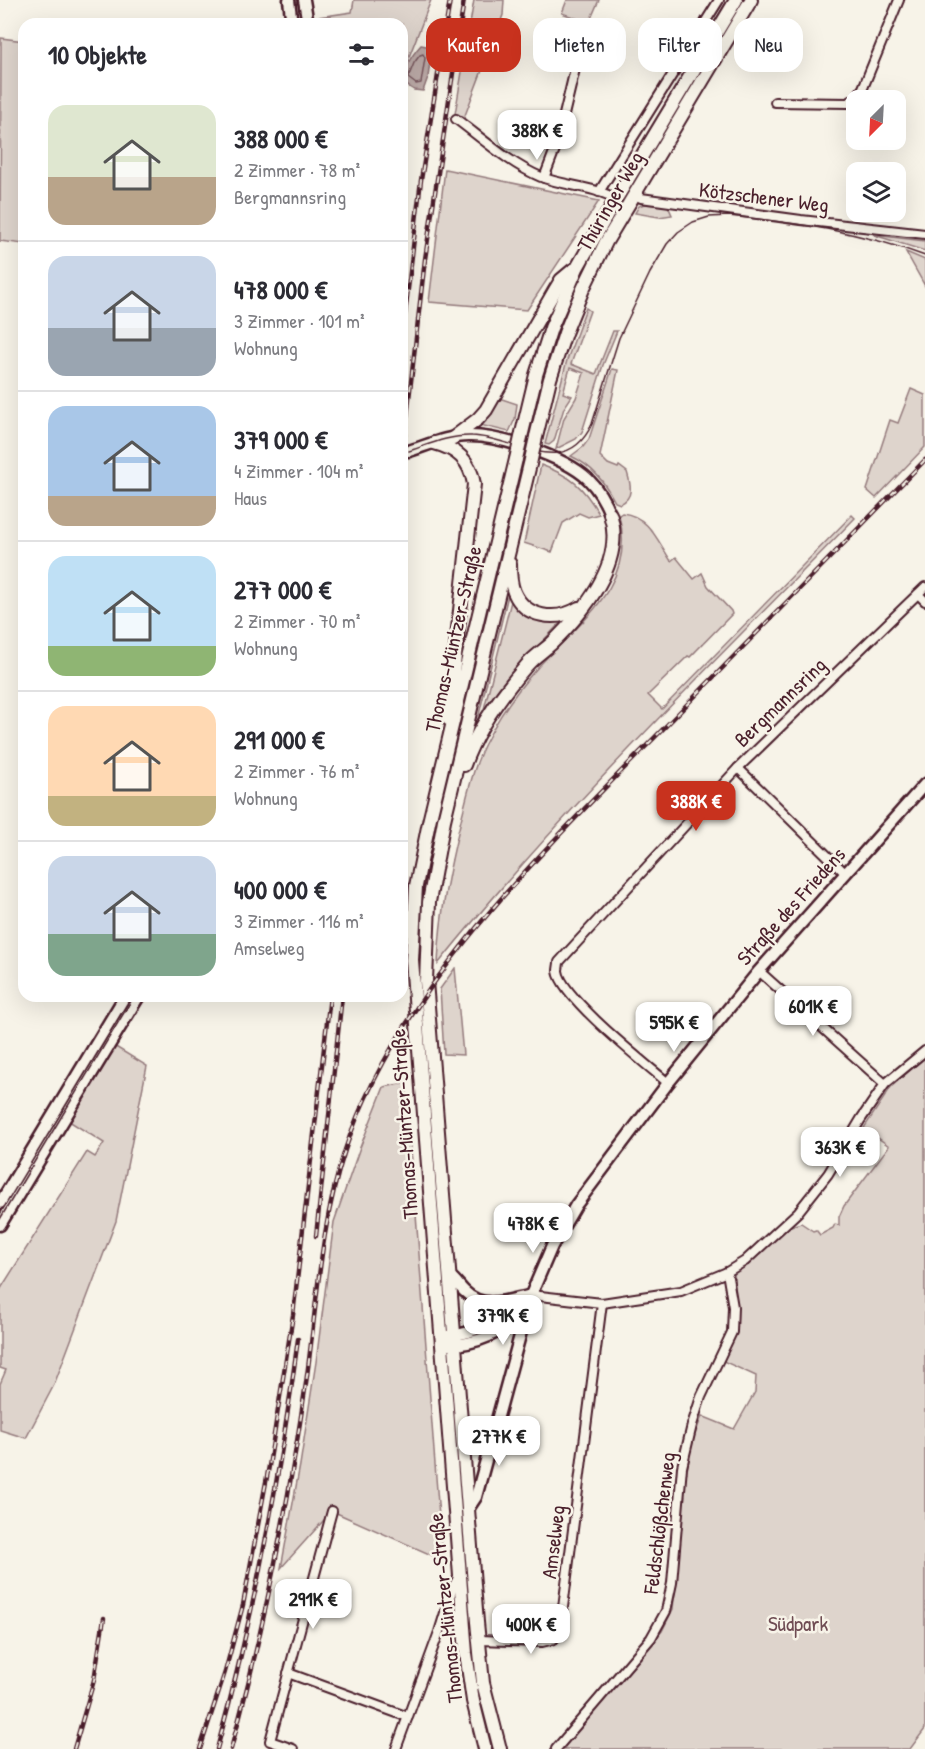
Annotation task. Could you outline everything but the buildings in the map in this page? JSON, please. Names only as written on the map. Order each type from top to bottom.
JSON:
[{"type":"main road","name":"Thüringer Weg","points":[[722,24],[736,0]]},
{"type":"main road","name":"Thüringer Weg","points":[[536,437],[550,379],[565,333],[606,242],[751,0]]},
{"type":"main road","name":"Thüringer Weg","points":[[522,433],[536,375],[548,338],[577,268],[693,72]]},
{"type":"main road","points":[[453,438],[486,410],[561,280],[577,268]]},
{"type":"main road","name":"Thomas-Müntzer-Straße","points":[[485,1749],[473,1701],[466,1653],[412,960],[416,886],[522,433]]},
{"type":"main road","name":"Thomas-Müntzer-Straße","points":[[500,1749],[483,1683],[483,1640],[468,1509],[426,981],[426,924],[444,820],[536,437]]},
{"type":"main road","points":[[434,443],[450,448],[462,457],[470,469],[474,484],[448,704],[447,748]]},
{"type":"main road","points":[[444,820],[467,756],[492,710],[529,662],[562,633],[603,578],[614,546],[614,528],[610,514]]},
{"type":"main road","points":[[509,547],[510,579],[513,589],[521,603],[528,609],[551,617],[563,616],[585,604]]},
{"type":"street","points":[[289,0],[291,18]]},
{"type":"street","points":[[304,0],[307,18]]},
{"type":"street","name":"Thüringer Weg","points":[[708,18],[719,0]]},
{"type":"street","points":[[775,102],[848,103],[856,98],[863,88],[899,0]]},
{"type":"street","points":[[544,178],[557,144],[574,72]]},
{"type":"street","name":"Thüringer Weg","points":[[599,192],[674,72]]},
{"type":"street","points":[[456,119],[522,168],[544,178],[599,192],[616,199]]},
{"type":"street","name":"Kötzschener Weg","points":[[636,195],[685,205],[925,234]]},
{"type":"street","points":[[410,451],[453,438],[471,436],[496,439],[564,464],[584,475],[594,485],[610,514]]},
{"type":"street","name":"Bergmannsring","points":[[668,1083],[623,1046],[588,1012],[564,985],[558,972],[559,962],[738,768],[925,587]]},
{"type":"street","points":[[918,594],[925,601]]},
{"type":"street","points":[[738,768],[846,874]]},
{"type":"street","name":"Straße des Friedens","points":[[468,1509],[476,1497],[531,1295],[552,1246],[576,1205],[668,1083],[759,971],[925,784]]},
{"type":"street","points":[[759,971],[885,1084]]},
{"type":"street","points":[[0,1203],[121,1002]]},
{"type":"street","points":[[0,1225],[9,1187],[134,1002]]},
{"type":"street","points":[[451,1277],[465,1292],[478,1300],[494,1304],[531,1295],[602,1303],[681,1291],[727,1272],[745,1261],[798,1212],[828,1174],[885,1084],[925,1051]]},
{"type":"street","name":"Feldschlößchenweg","points":[[556,1749],[651,1638],[666,1611],[672,1583],[682,1467],[701,1397],[732,1332],[733,1307],[727,1272]]},
{"type":"street","name":"Straße des Friedens","points":[[455,1340],[487,1326],[531,1295]]},
{"type":"street","name":"Amselweg","points":[[483,1640],[542,1642],[554,1639],[558,1633],[602,1303]]},
{"type":"street","name":"Straße des Friedens","points":[[441,1341],[455,1340],[471,1343],[506,1328],[525,1313]]},
{"type":"street","points":[[293,1749],[270,1741],[332,1511]]},
{"type":"street","points":[[396,1749],[453,1587],[460,1574]]},
{"type":"street","points":[[288,1673],[408,1717]]},
{"type":"green space","points":[[354,0],[431,0],[408,59],[408,18],[312,18],[352,12]]},
{"type":"green space","points":[[474,0],[504,0],[502,18],[471,18]]},
{"type":"green space","points":[[567,0],[599,0],[591,18],[576,18],[562,13]]},
{"type":"green space","points":[[1,38],[18,40],[18,243],[0,241]]},
{"type":"green space","points":[[462,72],[481,72],[464,118],[455,114]]},
{"type":"green space","points":[[445,169],[599,201],[527,310],[429,302]]},
{"type":"green space","points":[[644,204],[668,206],[672,215],[659,217],[635,213],[639,206]]},
{"type":"green space","points":[[874,235],[925,241],[925,251]]},
{"type":"green space","points":[[906,252],[925,260],[925,286]]},
{"type":"green space","points":[[586,308],[590,311],[571,364],[596,374],[613,331],[617,331],[603,365],[582,432],[576,439],[556,449],[564,418],[576,398],[584,373],[570,368],[563,393],[572,396],[564,408],[554,441],[549,445],[545,444],[567,360]]},
{"type":"green space","points":[[612,369],[618,370],[600,456],[608,464],[618,468],[619,466],[627,472],[629,495],[620,504],[615,502],[602,481],[591,469],[571,456],[589,439]]},
{"type":"green space","points":[[911,389],[925,395],[925,447],[876,498],[867,490],[890,420],[898,423]]},
{"type":"green space","points":[[499,398],[517,404],[515,419],[509,432],[480,425]]},
{"type":"green space","points":[[541,465],[560,473],[575,483],[582,489],[599,514],[588,517],[579,513],[563,523],[552,552],[524,543]]},
{"type":"green space","points":[[622,513],[631,515],[646,524],[671,561],[676,557],[694,579],[702,573],[708,586],[732,614],[648,695],[662,709],[852,515],[855,518],[694,681],[589,792],[537,848],[438,964],[449,874],[466,799],[483,748],[517,692],[538,667],[587,618],[612,582],[620,562],[622,540],[619,515]]},
{"type":"green space","points":[[496,560],[501,561],[472,684],[467,684]]},
{"type":"green space","points":[[505,583],[509,591],[477,723],[470,737],[469,736]]},
{"type":"green space","points":[[512,597],[562,621],[517,668],[483,713]]},
{"type":"green space","points":[[455,968],[463,1055],[444,1054],[440,989]]},
{"type":"green space","points":[[114,1046],[147,1066],[116,1221],[54,1385],[26,1438],[0,1430],[0,1384],[6,1370],[0,1368],[0,1290],[87,1152],[95,1157],[104,1143],[69,1121]]},
{"type":"green space","name":"Südpark","points":[[925,1057],[925,1729],[910,1749],[560,1749],[662,1631],[673,1609],[685,1482],[692,1442],[702,1416],[734,1429],[755,1392],[756,1376],[723,1361],[735,1335],[737,1322],[734,1272],[752,1260],[787,1227],[801,1223],[813,1231],[816,1230],[820,1235],[833,1228],[835,1224],[839,1225],[839,1217],[844,1206],[889,1146],[864,1128],[891,1087]]},
{"type":"green space","points":[[406,1083],[441,1543],[435,1552],[436,1557],[332,1511],[281,1568],[316,1362],[334,1222],[384,1087]]},
{"type":"water","points":[[421,45],[426,46],[426,72],[429,72],[423,91],[414,90],[408,86],[409,63]]},
{"type":"tram line","points":[[298,0],[300,18]]},
{"type":"tram line","points":[[409,451],[440,440],[464,436],[488,438],[538,452],[554,453],[568,450],[581,441],[592,424],[619,338],[650,273],[667,244],[678,232],[693,222],[709,217],[728,216],[778,221],[853,234],[925,256]]},
{"type":"tram line","points":[[0,1219],[130,1002]]},
{"type":"railway","points":[[408,289],[421,180],[450,0]]},
{"type":"railway","points":[[408,408],[425,259],[464,0]]},
{"type":"railway","points":[[231,1749],[254,1658],[283,1521],[306,1383],[320,1266],[330,1208],[345,1150],[369,1090],[401,1032],[438,977],[480,923],[572,821],[925,460]]},
{"type":"railway","points":[[200,1749],[225,1672],[243,1605],[269,1466],[293,1315],[329,1002]]},
{"type":"railway","points":[[316,1236],[341,1002]]},
{"type":"railway","points":[[217,1749],[243,1647],[265,1545],[298,1339]]},
{"type":"railway","points":[[74,1749],[94,1680],[104,1618]]}]
